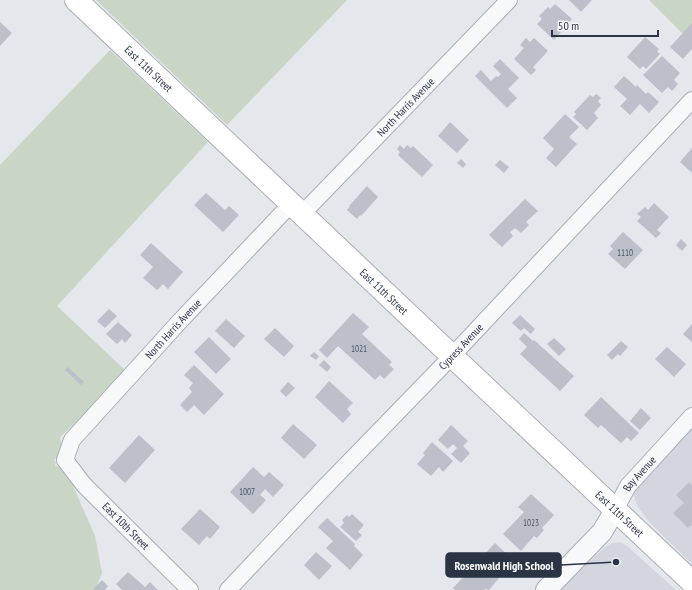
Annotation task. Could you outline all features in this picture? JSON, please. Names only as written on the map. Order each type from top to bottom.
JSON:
[{"type":"main road","name":"East 11th Street","points":[[76,0],[692,582]]},
{"type":"street","name":"North Harris Avenue","points":[[65,460],[72,440],[180,321],[297,209],[509,0]]},
{"type":"street","name":"Cypress Avenue","points":[[228,590],[320,492],[452,356],[692,100]]},
{"type":"street","name":"Bay Avenue","points":[[546,590],[602,532],[628,486],[692,416]]},
{"type":"street","name":"East 10th Street","points":[[65,460],[84,485],[190,590]]},
{"type":"shaded area","points":[[692,427],[692,564],[645,517],[637,505],[634,494],[640,483]]},
{"type":"shaded area","points":[[618,542],[627,546],[676,590],[557,590],[605,547]]},
{"type":"green space","points":[[96,0],[347,0],[227,125]]},
{"type":"green space","points":[[649,0],[692,0],[692,43]]},
{"type":"green space","points":[[110,50],[208,142],[57,306],[127,372],[94,406],[60,437],[61,449],[54,460],[56,462],[55,466],[60,467],[70,479],[95,536],[102,573],[95,590],[0,590],[0,165]]},
{"type":"building","points":[[569,0],[592,0],[581,12]]},
{"type":"building","points":[[555,4],[572,19],[554,40],[537,24],[542,19],[539,16],[548,7],[550,9]]},
{"type":"building","points":[[0,22],[12,33],[0,46]]},
{"type":"building","points":[[692,23],[692,49],[683,59],[670,47]]},
{"type":"building","points":[[645,37],[659,49],[657,51],[660,54],[646,69],[643,66],[640,69],[627,57]]},
{"type":"building","points":[[526,38],[530,42],[534,38],[548,51],[533,67],[536,70],[531,75],[514,59],[524,48],[520,45]]},
{"type":"building","points":[[662,56],[680,73],[674,80],[678,84],[672,91],[668,87],[662,93],[643,75]]},
{"type":"building","points":[[500,59],[519,78],[508,89],[517,98],[507,108],[475,76],[481,70],[491,81],[496,76],[498,77],[501,74],[493,66]]},
{"type":"building","points":[[624,76],[636,87],[637,85],[646,94],[648,92],[659,102],[649,113],[640,104],[630,115],[620,106],[627,99],[614,87]]},
{"type":"building","points":[[596,94],[601,98],[598,101],[601,105],[594,113],[598,118],[587,130],[573,117],[576,114],[574,112],[590,95],[593,97]]},
{"type":"building","points":[[565,114],[579,127],[569,137],[577,144],[556,167],[546,158],[554,149],[543,138]]},
{"type":"building","points":[[450,122],[469,140],[457,153],[438,136]]},
{"type":"building","points":[[400,145],[404,149],[407,145],[411,148],[413,146],[433,165],[422,177],[398,155],[400,152],[397,149]]},
{"type":"building","points":[[692,148],[692,173],[680,162]]},
{"type":"building","points":[[461,159],[466,164],[463,168],[457,163]]},
{"type":"building","points":[[500,160],[509,167],[504,173],[495,165]]},
{"type":"building","points":[[367,186],[378,197],[357,219],[347,210]]},
{"type":"building","points":[[206,193],[225,210],[229,206],[239,215],[223,232],[194,205]]},
{"type":"building","points":[[525,199],[538,211],[526,222],[529,225],[521,233],[515,228],[510,232],[513,236],[502,247],[489,235]]},
{"type":"building","points":[[654,203],[669,217],[657,230],[661,233],[656,238],[637,221],[641,217],[637,214],[645,207],[648,210]]},
{"type":"building","points":[[623,232],[643,250],[625,269],[608,254],[613,249],[610,246]]},
{"type":"building","points":[[681,239],[687,245],[682,251],[676,245]]},
{"type":"building","points":[[151,243],[183,272],[168,289],[163,284],[157,290],[143,278],[153,267],[140,255]]},
{"type":"building","points":[[109,309],[117,316],[105,328],[97,321]]},
{"type":"building","points":[[353,313],[369,327],[362,334],[392,362],[389,365],[394,369],[384,379],[380,375],[375,380],[338,346],[327,358],[319,350]]},
{"type":"building","points":[[520,315],[535,329],[531,334],[524,328],[521,331],[512,323]]},
{"type":"building","points":[[226,319],[245,336],[234,348],[215,331]]},
{"type":"building","points":[[118,322],[132,335],[125,343],[122,339],[117,344],[106,334]]},
{"type":"building","points":[[692,324],[692,342],[683,334]]},
{"type":"building","points":[[275,328],[294,346],[284,357],[264,339]]},
{"type":"building","points":[[524,333],[533,341],[534,340],[574,376],[560,391],[520,354],[527,347],[519,339]]},
{"type":"building","points":[[209,337],[231,359],[216,374],[194,352]]},
{"type":"building","points":[[554,338],[566,349],[559,356],[547,344]]},
{"type":"building","points":[[621,341],[628,347],[620,356],[618,354],[612,360],[607,355]]},
{"type":"building","points":[[667,347],[686,364],[674,377],[655,359]]},
{"type":"building","points":[[314,352],[319,356],[316,360],[310,356]]},
{"type":"building","points":[[324,360],[331,367],[327,372],[319,365]]},
{"type":"building","points":[[194,365],[224,394],[204,415],[194,405],[187,412],[180,405],[192,392],[189,388],[193,383],[184,375]]},
{"type":"building","points":[[68,367],[84,382],[81,385],[65,370]]},
{"type":"building","points":[[329,381],[353,403],[347,409],[351,414],[343,423],[315,397]]},
{"type":"building","points":[[288,382],[295,388],[286,397],[280,391]]},
{"type":"building","points":[[601,397],[639,433],[631,441],[627,437],[621,443],[601,425],[598,428],[584,415]]},
{"type":"building","points":[[641,408],[651,418],[640,430],[630,421]]},
{"type":"building","points":[[293,424],[317,445],[304,459],[281,438]]},
{"type":"building","points":[[451,425],[468,441],[463,446],[470,453],[461,463],[451,454],[457,448],[453,444],[448,449],[438,440]]},
{"type":"building","points":[[139,435],[155,450],[125,483],[109,468]]},
{"type":"building","points":[[432,442],[453,461],[443,472],[439,467],[431,476],[417,464],[425,455],[423,453]]},
{"type":"building","points":[[253,467],[264,477],[269,472],[284,485],[273,497],[265,489],[260,495],[266,500],[253,514],[230,492]]},
{"type":"building","points":[[689,482],[692,485],[692,525],[688,528],[673,513],[684,503],[676,495]]},
{"type":"building","points":[[531,494],[554,515],[542,528],[544,530],[537,538],[534,536],[521,551],[503,534],[524,512],[518,507]]},
{"type":"building","points":[[200,509],[220,527],[210,539],[207,536],[199,545],[181,529]]},
{"type":"building","points":[[352,514],[364,525],[358,532],[362,535],[356,541],[340,527],[344,523],[342,520],[347,515],[349,517]]},
{"type":"building","points":[[327,518],[355,544],[354,546],[363,555],[350,570],[326,548],[333,541],[318,527]]},
{"type":"building","points":[[495,543],[512,559],[498,575],[500,577],[489,590],[455,590],[453,588]]},
{"type":"building","points":[[316,552],[332,566],[319,580],[304,565]]},
{"type":"building","points":[[128,572],[145,587],[150,582],[158,590],[122,590],[116,584]]},
{"type":"building","points":[[102,580],[108,586],[105,590],[94,590],[93,589]]},
{"type":"place","name":"Rosenwald High School","points":[[616,562]]}]
